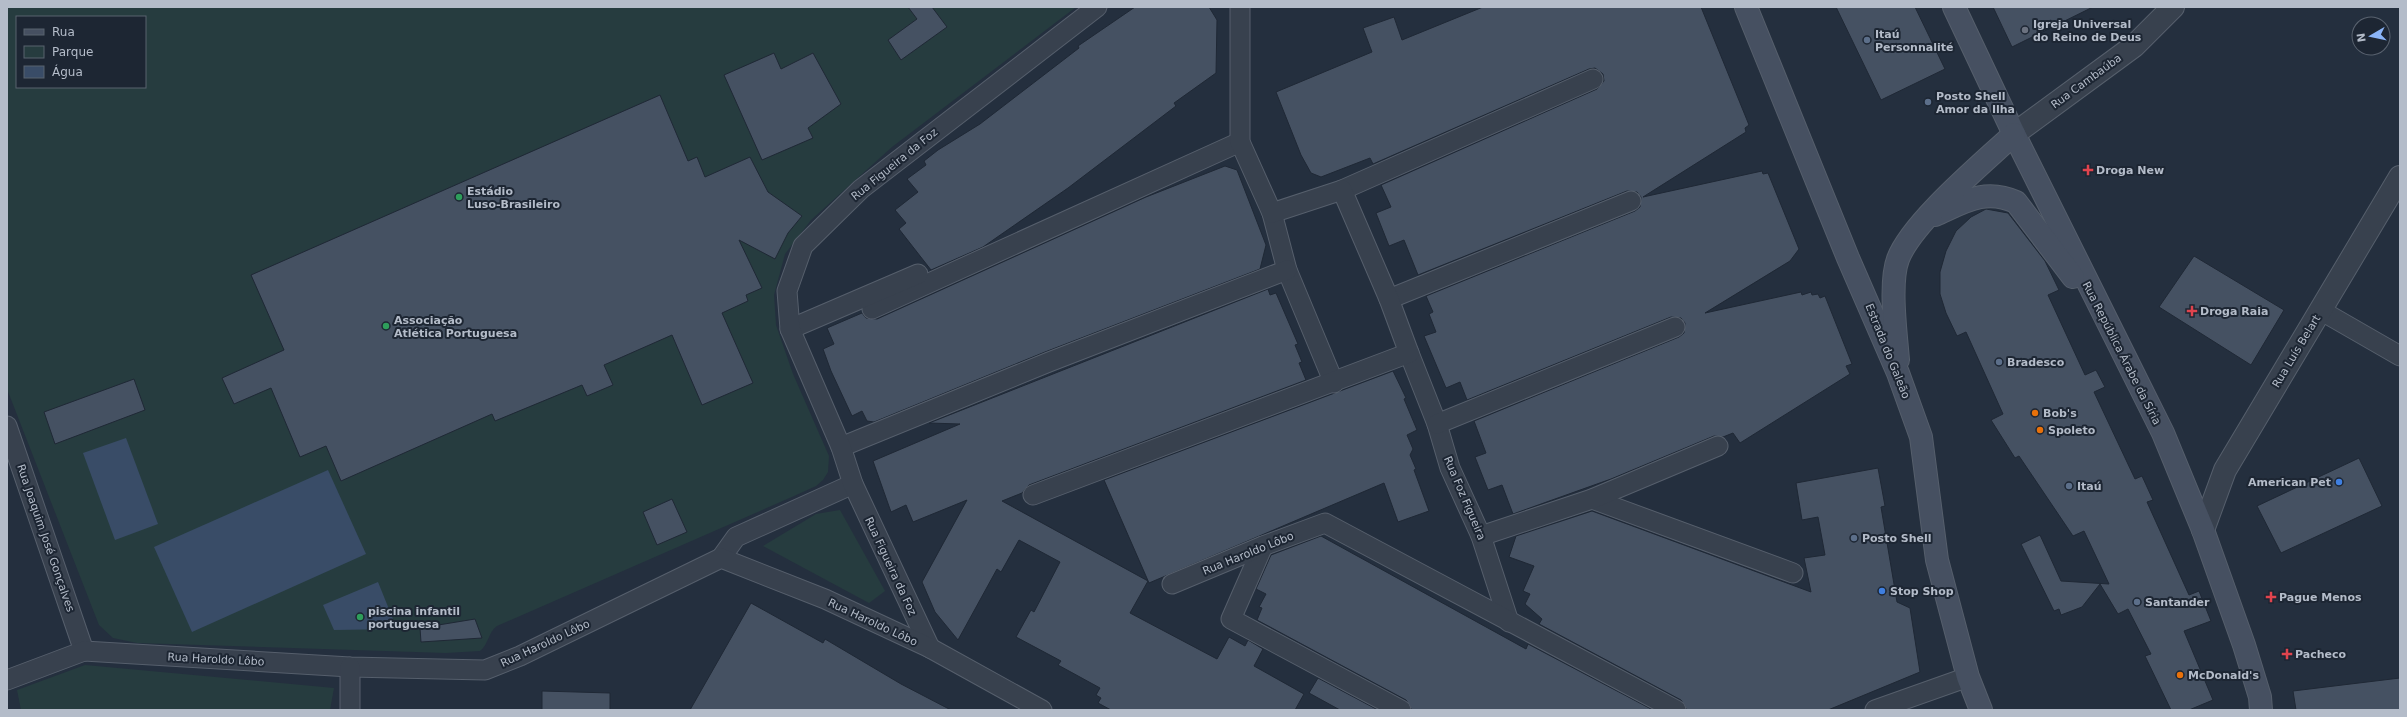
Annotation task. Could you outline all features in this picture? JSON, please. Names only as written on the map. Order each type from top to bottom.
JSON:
[{"type":"main road","name":"Estrada do Galeão","points":[[1746,7],[1848,258],[1898,373],[1920,437],[1937,560],[1968,677],[1981,710]]},
{"type":"main road","name":"Rua República Árabe da Síria","points":[[1954,7],[2105,321],[2162,433],[2203,530],[2244,645],[2260,697],[2261,710]]},
{"type":"main road","points":[[1898,373],[1895,303],[1898,260],[1909,240],[1927,219],[1960,185],[2014,134]]},
{"type":"main road","points":[[1927,219],[1970,200],[1987,195],[2003,196],[2016,202],[2105,321]]},
{"type":"street","name":"Rua Figueira da Foz","points":[[930,648],[853,484],[841,447],[790,329],[787,291],[803,246],[860,189],[1097,7]]},
{"type":"street","points":[[1240,7],[1240,142],[1272,213],[1287,270],[1334,382]]},
{"type":"street","name":"Rua Cambaúba","points":[[2014,134],[2134,46],[2172,7]]},
{"type":"street","points":[[1272,213],[1342,190],[1593,79]]},
{"type":"street","points":[[872,309],[1240,142]]},
{"type":"street","name":"Rua Luís Belart","points":[[2203,530],[2225,470],[2400,177]]},
{"type":"street","name":"Rua Foz Figueira","points":[[1342,190],[1389,299],[1437,424],[1450,468],[1481,536],[1509,622]]},
{"type":"street","points":[[1389,299],[1631,201]]},
{"type":"street","points":[[841,447],[1049,362],[1287,270]]},
{"type":"street","points":[[790,329],[918,274]]},
{"type":"street","points":[[2320,310],[2400,356]]},
{"type":"street","points":[[1437,424],[1675,327]]},
{"type":"street","points":[[1033,495],[1409,353]]},
{"type":"street","name":"Rua Joaquim José Gonçalves","points":[[7,426],[84,651]]},
{"type":"street","points":[[1481,536],[1592,500],[1718,446]]},
{"type":"street","points":[[721,558],[736,538],[853,484]]},
{"type":"street","points":[[1592,500],[1794,573]]},
{"type":"street","name":"Rua Haroldo Lôbo","points":[[1172,584],[1263,546],[1325,523],[1509,622]]},
{"type":"street","points":[[1263,546],[1231,619],[1401,710]]},
{"type":"street","name":"Rua Haroldo Lôbo","points":[[7,680],[84,651],[350,667],[485,670],[520,656],[721,558],[825,599],[930,648],[1042,710]]},
{"type":"street","points":[[1509,622],[1676,710]]},
{"type":"street","points":[[350,667],[350,710]]},
{"type":"street","points":[[1875,710],[1968,677]]},
{"type":"green space","name":"Associação Atlética Portuguesa","points":[[7,7],[1076,7],[892,147],[811,220],[785,254],[774,295],[776,325],[793,374],[829,456],[828,472],[823,480],[816,486],[497,626],[492,631],[485,645],[480,651],[446,653],[137,643],[113,638],[99,625],[7,389]]},
{"type":"green space","points":[[840,510],[885,591],[869,603],[763,546],[816,514]]},
{"type":"green space","points":[[85,665],[334,688],[330,710],[21,710],[17,690]]},
{"type":"water","points":[[126,438],[158,524],[115,540],[83,453]]},
{"type":"water","points":[[328,470],[366,554],[192,632],[154,547]]},
{"type":"water","name":"piscina infantil portuguesa","points":[[378,582],[397,629],[334,630],[323,605]]},
{"type":"building","points":[[908,7],[932,7],[947,27],[901,60],[888,40],[917,19]]},
{"type":"building","points":[[1135,7],[1209,7],[1217,20],[1216,73],[1174,103],[1176,106],[1068,188],[983,247],[931,270],[899,229],[906,223],[895,210],[918,192],[907,179],[926,165],[924,161],[938,150],[980,124],[1079,48],[1078,46]]},
{"type":"building","points":[[1483,7],[1701,7],[1749,125],[1745,128],[1746,132],[1643,197],[1762,171],[1763,174],[1768,173],[1799,249],[1790,261],[1705,313],[1801,292],[1802,295],[1811,292],[1812,295],[1818,294],[1820,298],[1825,296],[1852,364],[1846,366],[1850,374],[1740,443],[1733,433],[1723,437],[1714,436],[1611,479],[1513,514],[1502,485],[1488,490],[1475,457],[1486,453],[1474,421],[1679,337],[1684,333],[1685,323],[1681,318],[1671,317],[1467,400],[1460,382],[1446,388],[1424,336],[1436,332],[1429,314],[1433,312],[1426,296],[1635,211],[1640,207],[1641,197],[1637,192],[1627,191],[1418,275],[1404,240],[1389,246],[1376,213],[1391,207],[1381,185],[1597,89],[1604,81],[1603,74],[1595,68],[1589,69],[1373,164],[1370,158],[1321,177],[1311,173],[1301,155],[1276,92],[1372,52],[1363,28],[1394,17],[1402,40]]},
{"type":"building","points":[[1836,7],[1915,7],[1945,69],[1881,100]]},
{"type":"building","name":"Igreja Universal do Reino de Deus","points":[[1993,7],[2093,7],[2012,47]]},
{"type":"building","points":[[774,53],[781,69],[813,53],[841,104],[808,128],[813,138],[762,160],[724,75]]},
{"type":"building","points":[[660,95],[688,161],[697,157],[705,177],[750,157],[768,192],[802,216],[788,233],[775,259],[739,240],[762,288],[746,295],[748,301],[722,313],[753,383],[702,405],[672,335],[604,365],[613,385],[587,396],[582,385],[495,421],[492,414],[341,481],[326,446],[300,457],[271,388],[234,404],[222,378],[284,350],[251,275]]},
{"type":"building","points":[[1225,166],[1237,170],[1266,245],[1260,269],[1045,352],[874,422],[867,421],[862,411],[852,416],[831,371],[823,349],[834,344],[827,328],[862,313],[866,318],[877,319],[1146,197]]},
{"type":"building","points":[[1986,209],[2008,213],[2045,261],[2059,290],[2048,295],[2085,375],[2096,370],[2105,387],[2094,392],[2135,479],[2142,476],[2153,500],[2147,502],[2189,595],[2199,591],[2211,621],[2184,631],[2213,700],[2189,710],[2171,710],[2145,656],[2151,654],[2128,609],[2118,614],[2100,584],[2082,607],[2061,615],[2059,609],[2054,611],[2021,544],[2040,535],[2061,581],[2109,584],[2084,531],[2073,536],[2019,456],[2015,458],[1991,420],[2003,414],[1966,332],[1957,336],[1946,313],[1940,294],[1940,272],[1946,251],[1956,231],[1971,217]]},
{"type":"building","points":[[2194,256],[2284,310],[2251,365],[2159,307]]},
{"type":"building","points":[[1268,289],[1270,295],[1276,293],[1298,344],[1295,345],[1302,362],[1299,363],[1306,380],[1029,485],[1022,493],[1002,501],[1148,581],[1130,613],[1217,659],[1229,637],[1245,646],[1248,640],[1263,649],[1254,666],[1304,694],[1295,710],[1111,710],[1098,703],[1101,698],[1096,695],[1100,688],[1058,665],[1061,661],[1016,637],[1031,610],[1034,612],[1060,562],[1019,540],[1001,572],[997,569],[958,640],[935,612],[922,582],[967,500],[913,522],[906,505],[891,512],[873,461],[960,424],[929,423]]},
{"type":"building","points":[[1393,371],[1406,398],[1404,399],[1417,430],[1407,435],[1413,449],[1410,455],[1416,469],[1414,470],[1429,511],[1398,522],[1384,483],[1149,583],[1104,480]]},
{"type":"building","points":[[134,379],[145,410],[55,444],[44,412]]},
{"type":"building","name":"American Pet","points":[[2359,458],[2382,506],[2281,553],[2257,506]]},
{"type":"building","points":[[1878,468],[1885,506],[1881,507],[1897,602],[1910,608],[1920,672],[1828,710],[1687,710],[1681,700],[1539,624],[1542,619],[1525,604],[1530,594],[1523,591],[1534,566],[1509,557],[1516,536],[1592,511],[1811,592],[1804,558],[1825,555],[1818,517],[1802,520],[1796,483]]},
{"type":"building","points":[[672,499],[687,532],[657,545],[643,512]]},
{"type":"building","points":[[1321,536],[1526,649],[1528,644],[1653,710],[1412,710],[1406,700],[1257,620],[1262,608],[1259,607],[1266,594],[1256,589],[1271,555]]},
{"type":"building","points":[[751,603],[823,643],[825,639],[901,684],[951,710],[690,710]]},
{"type":"building","points":[[475,619],[482,638],[421,642],[420,628]]},
{"type":"building","points":[[1318,678],[1378,710],[1340,710],[1309,693]]},
{"type":"building","points":[[2400,678],[2400,710],[2296,710],[2293,691]]},
{"type":"building","points":[[542,691],[610,693],[610,710],[542,710]]},
{"type":"place","name":"Igreja Universal do Reino de Deus","points":[[2025,30]]},
{"type":"place","name":"Itaú Personnalité","points":[[1867,40]]},
{"type":"place","name":"Posto Shell Amor da Ilha","points":[[1928,102]]},
{"type":"place","name":"Droga New","points":[[2088,170]]},
{"type":"place","name":"Estádio Luso-Brasileiro","points":[[459,197]]},
{"type":"place","name":"Droga Raia","points":[[2192,311]]},
{"type":"place","name":"Associação Atlética Portuguesa","points":[[386,326]]},
{"type":"place","name":"Bradesco","points":[[1999,362]]},
{"type":"place","name":"Bob's","points":[[2035,413]]},
{"type":"place","name":"Spoleto","points":[[2040,430]]},
{"type":"place","name":"American Pet","points":[[2339,482]]},
{"type":"place","name":"Itaú","points":[[2069,486]]},
{"type":"place","name":"Posto Shell","points":[[1854,538]]},
{"type":"place","name":"Stop Shop","points":[[1882,591]]},
{"type":"place","name":"Pague Menos","points":[[2271,597]]},
{"type":"place","name":"Santander","points":[[2137,602]]},
{"type":"place","name":"piscina infantil portuguesa","points":[[360,617]]},
{"type":"place","name":"Pacheco","points":[[2287,654]]},
{"type":"place","name":"McDonald's","points":[[2180,675]]}]
